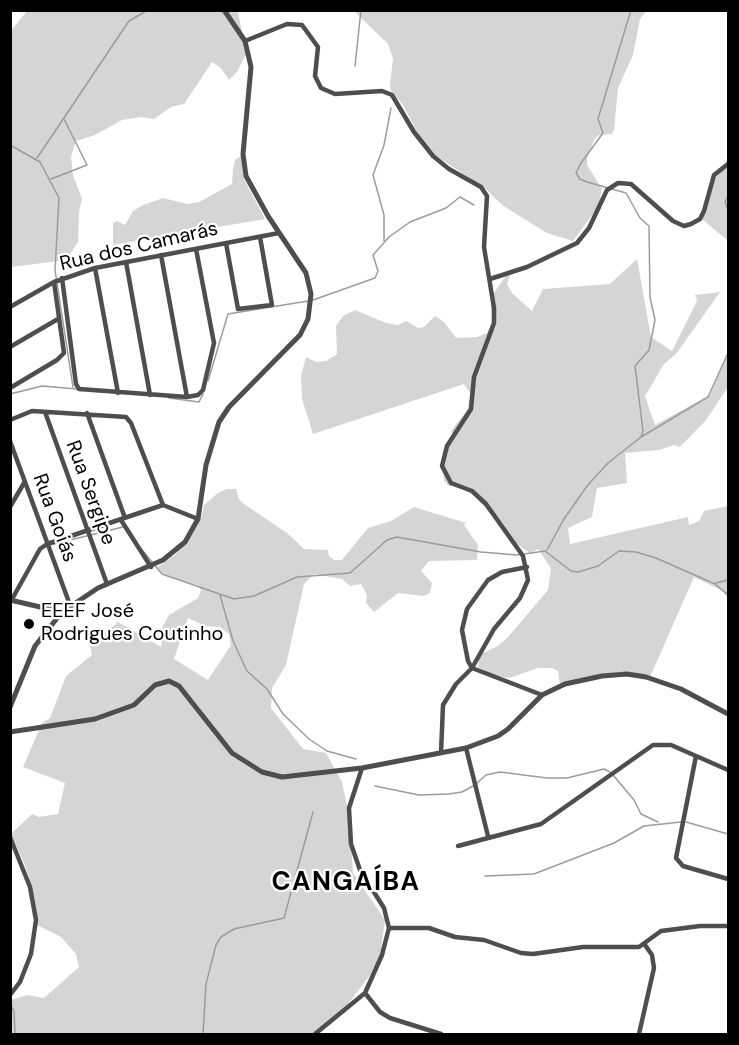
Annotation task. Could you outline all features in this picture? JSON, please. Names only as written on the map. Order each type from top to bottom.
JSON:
[{"type":"street","points":[[10,708],[35,646],[62,612],[107,584],[151,567],[179,549],[198,519],[206,465],[219,422],[229,407],[300,334],[308,320],[311,294],[306,273],[250,186],[244,165],[251,67],[245,41],[224,10]]},
{"type":"street","points":[[245,41],[287,24],[302,25],[318,47],[315,76],[324,91],[335,94],[382,91],[396,98],[414,132],[433,156],[486,192],[489,207],[484,246],[494,308],[492,330],[474,377],[471,409],[447,446],[442,466],[451,483],[472,491],[486,504],[523,556],[528,580],[524,592],[494,629],[472,668],[456,684],[443,705],[441,753]]},
{"type":"street","points":[[490,279],[526,267],[577,243],[589,228],[608,190],[618,183],[631,184],[674,221],[684,226],[691,224],[700,219],[705,211],[714,175],[729,164]]},
{"type":"street","name":"Rua dos Camarás","points":[[10,307],[62,278],[94,268],[279,233]]},
{"type":"street","points":[[226,243],[238,309],[272,305],[260,237]]},
{"type":"street","points":[[62,278],[77,387],[84,391],[187,397],[198,395],[203,390],[214,343],[196,249]]},
{"type":"street","points":[[161,255],[187,397]]},
{"type":"street","points":[[126,262],[150,395]]},
{"type":"street","points":[[94,268],[118,393]]},
{"type":"street","points":[[10,388],[63,356],[54,282]]},
{"type":"street","points":[[10,347],[58,319]]},
{"type":"street","points":[[10,420],[27,412],[87,413],[128,419],[163,505]]},
{"type":"street","name":"Rua Sergipe","points":[[45,412],[107,584]]},
{"type":"street","name":"Rua Sergipe","points":[[87,413],[123,519],[151,567]]},
{"type":"street","name":"Rua Goiás","points":[[10,441],[70,605]]},
{"type":"street","points":[[10,507],[24,483]]},
{"type":"street","points":[[62,612],[11,601],[40,549],[47,544],[163,505],[198,519]]},
{"type":"street","points":[[527,567],[491,577],[467,609],[462,630],[468,661],[472,668],[542,695]]},
{"type":"street","points":[[10,732],[95,718],[134,705],[155,686],[170,681],[179,686],[229,750],[262,772],[282,777],[362,768],[466,748],[508,729],[542,695],[575,681],[627,674],[646,677],[681,689],[729,714]]},
{"type":"street","points":[[458,846],[488,836],[541,824],[650,746],[664,743],[729,770]]},
{"type":"street","points":[[466,748],[488,836]]},
{"type":"street","points":[[696,756],[676,858],[680,865],[688,869],[729,879]]},
{"type":"street","points":[[315,1035],[365,993],[382,955],[389,928],[384,908],[360,870],[351,844],[350,808],[362,768]]},
{"type":"street","points":[[10,837],[30,887],[36,920],[31,954],[20,982],[10,995]]},
{"type":"street","points":[[389,928],[429,928],[455,937],[484,940],[527,954],[583,947],[645,945],[662,930],[729,926]]},
{"type":"street","points":[[639,1035],[654,968],[652,955],[645,945]]},
{"type":"street","points":[[365,993],[380,1012],[390,1018],[441,1035]]},
{"type":"shaded area","points":[[27,11],[238,11],[246,54],[237,72],[229,80],[221,68],[212,62],[184,104],[171,107],[154,119],[141,117],[122,120],[95,135],[76,141],[71,157],[73,175],[82,199],[78,242],[69,256],[58,261],[11,267],[10,32]]},
{"type":"shaded area","points":[[354,11],[646,11],[640,19],[633,55],[618,88],[614,130],[612,134],[599,135],[594,140],[587,158],[587,165],[602,189],[598,207],[573,241],[547,233],[502,205],[486,189],[435,155],[419,136],[403,105],[391,91],[393,59],[388,44]]},
{"type":"shaded area","points":[[241,156],[244,179],[265,219],[113,245],[113,223],[117,221],[125,225],[133,211],[163,198],[187,204],[199,202],[232,184],[235,160]]},
{"type":"shaded area","points":[[728,165],[728,241],[702,219],[716,175]]},
{"type":"shaded area","points":[[637,259],[651,337],[672,351],[697,301],[695,295],[720,292],[676,354],[664,364],[645,396],[655,425],[710,395],[728,354],[728,387],[706,420],[680,447],[674,445],[659,450],[625,453],[627,483],[597,488],[592,517],[568,528],[570,544],[688,517],[689,525],[699,521],[704,511],[728,506],[728,598],[721,590],[694,577],[650,677],[625,674],[560,685],[558,671],[552,668],[538,668],[509,678],[490,675],[478,667],[479,659],[483,653],[498,646],[508,637],[548,590],[551,568],[538,549],[530,553],[518,545],[466,486],[449,486],[444,481],[442,463],[453,436],[451,431],[468,409],[470,393],[464,384],[313,434],[302,399],[301,376],[306,357],[316,362],[326,361],[337,354],[336,326],[343,316],[355,310],[386,323],[398,325],[406,321],[418,328],[424,327],[435,316],[444,322],[456,338],[477,337],[487,333],[492,324],[491,297],[506,276],[510,275],[507,284],[512,293],[532,311],[543,289],[610,284]]},
{"type":"shaded area","points":[[227,489],[236,489],[239,499],[244,504],[287,533],[304,549],[328,550],[329,556],[334,560],[342,560],[368,528],[391,521],[414,507],[466,523],[464,525],[478,545],[477,560],[429,561],[421,571],[432,583],[430,593],[424,596],[398,593],[374,612],[366,603],[367,595],[361,584],[350,586],[342,579],[314,574],[304,584],[286,665],[272,688],[271,708],[303,749],[326,753],[342,782],[349,816],[353,873],[385,920],[380,957],[370,975],[345,1008],[313,1034],[11,1034],[11,1000],[27,995],[44,998],[79,967],[76,954],[61,937],[37,925],[33,892],[25,865],[11,834],[32,814],[39,817],[58,814],[65,783],[23,767],[42,723],[50,718],[66,676],[92,655],[88,635],[91,632],[108,631],[118,622],[161,647],[163,626],[169,615],[198,598],[201,590],[198,585],[167,577],[156,568],[176,554],[192,535],[201,519],[204,505],[218,493]],"holes":[[[188,618],[205,626],[220,627],[229,634],[231,645],[208,680],[174,659]]]},
{"type":"waterway","points":[[37,158],[129,21],[148,10]]},
{"type":"waterway","points":[[355,66],[361,10]]},
{"type":"waterway","points":[[631,10],[598,119],[603,133],[576,173],[580,179],[587,182],[626,193],[640,218],[649,226],[650,297],[655,320],[649,350],[635,366],[643,431],[641,437]]},
{"type":"waterway","points":[[384,241],[384,215],[373,175],[384,145],[391,108]]},
{"type":"waterway","points":[[51,179],[87,165],[64,119]]},
{"type":"waterway","points":[[10,145],[40,162],[59,198],[55,270],[73,387]]},
{"type":"waterway","points":[[728,196],[725,202],[728,210]]},
{"type":"waterway","points":[[313,300],[375,278],[378,271],[373,255],[389,237],[410,222],[446,208],[460,197],[474,205]]},
{"type":"waterway","points":[[208,381],[228,314],[308,301]]},
{"type":"waterway","points":[[547,550],[564,519],[587,486],[608,463],[641,437],[708,397],[728,353]]},
{"type":"waterway","points":[[10,394],[42,386],[77,389]]},
{"type":"waterway","points":[[169,398],[199,402],[203,394]]},
{"type":"waterway","points":[[50,545],[123,527]]},
{"type":"waterway","points":[[143,551],[162,574],[234,599],[254,596],[297,577],[350,573],[387,540],[397,537],[481,552],[517,555],[545,551],[571,571],[578,572],[598,566],[619,551],[636,552],[656,558],[715,584],[728,595]]},
{"type":"waterway","points":[[716,583],[728,580]]},
{"type":"waterway","points":[[220,595],[233,641],[247,671],[267,689],[283,714],[309,739],[327,751],[356,759]]},
{"type":"waterway","points":[[477,783],[486,775],[500,772],[547,778],[567,778],[604,769],[610,772]]},
{"type":"waterway","points":[[613,775],[634,800],[641,814],[658,822]]},
{"type":"waterway","points":[[375,786],[419,795],[462,792],[473,786]]},
{"type":"waterway","points":[[203,1034],[206,984],[216,945],[221,937],[234,929],[284,918],[313,812]]},
{"type":"waterway","points":[[485,876],[534,874],[614,843],[644,826],[681,822]]},
{"type":"waterway","points":[[686,822],[728,834]]},
{"type":"waterway","points":[[10,1004],[14,1011],[15,1034]]},
{"type":"place","name":"EEEF José Rodrigues Coutinho","points":[[29,624]]},
{"type":"district","name":"CANGAÍBA","points":[[346,883]]}]
